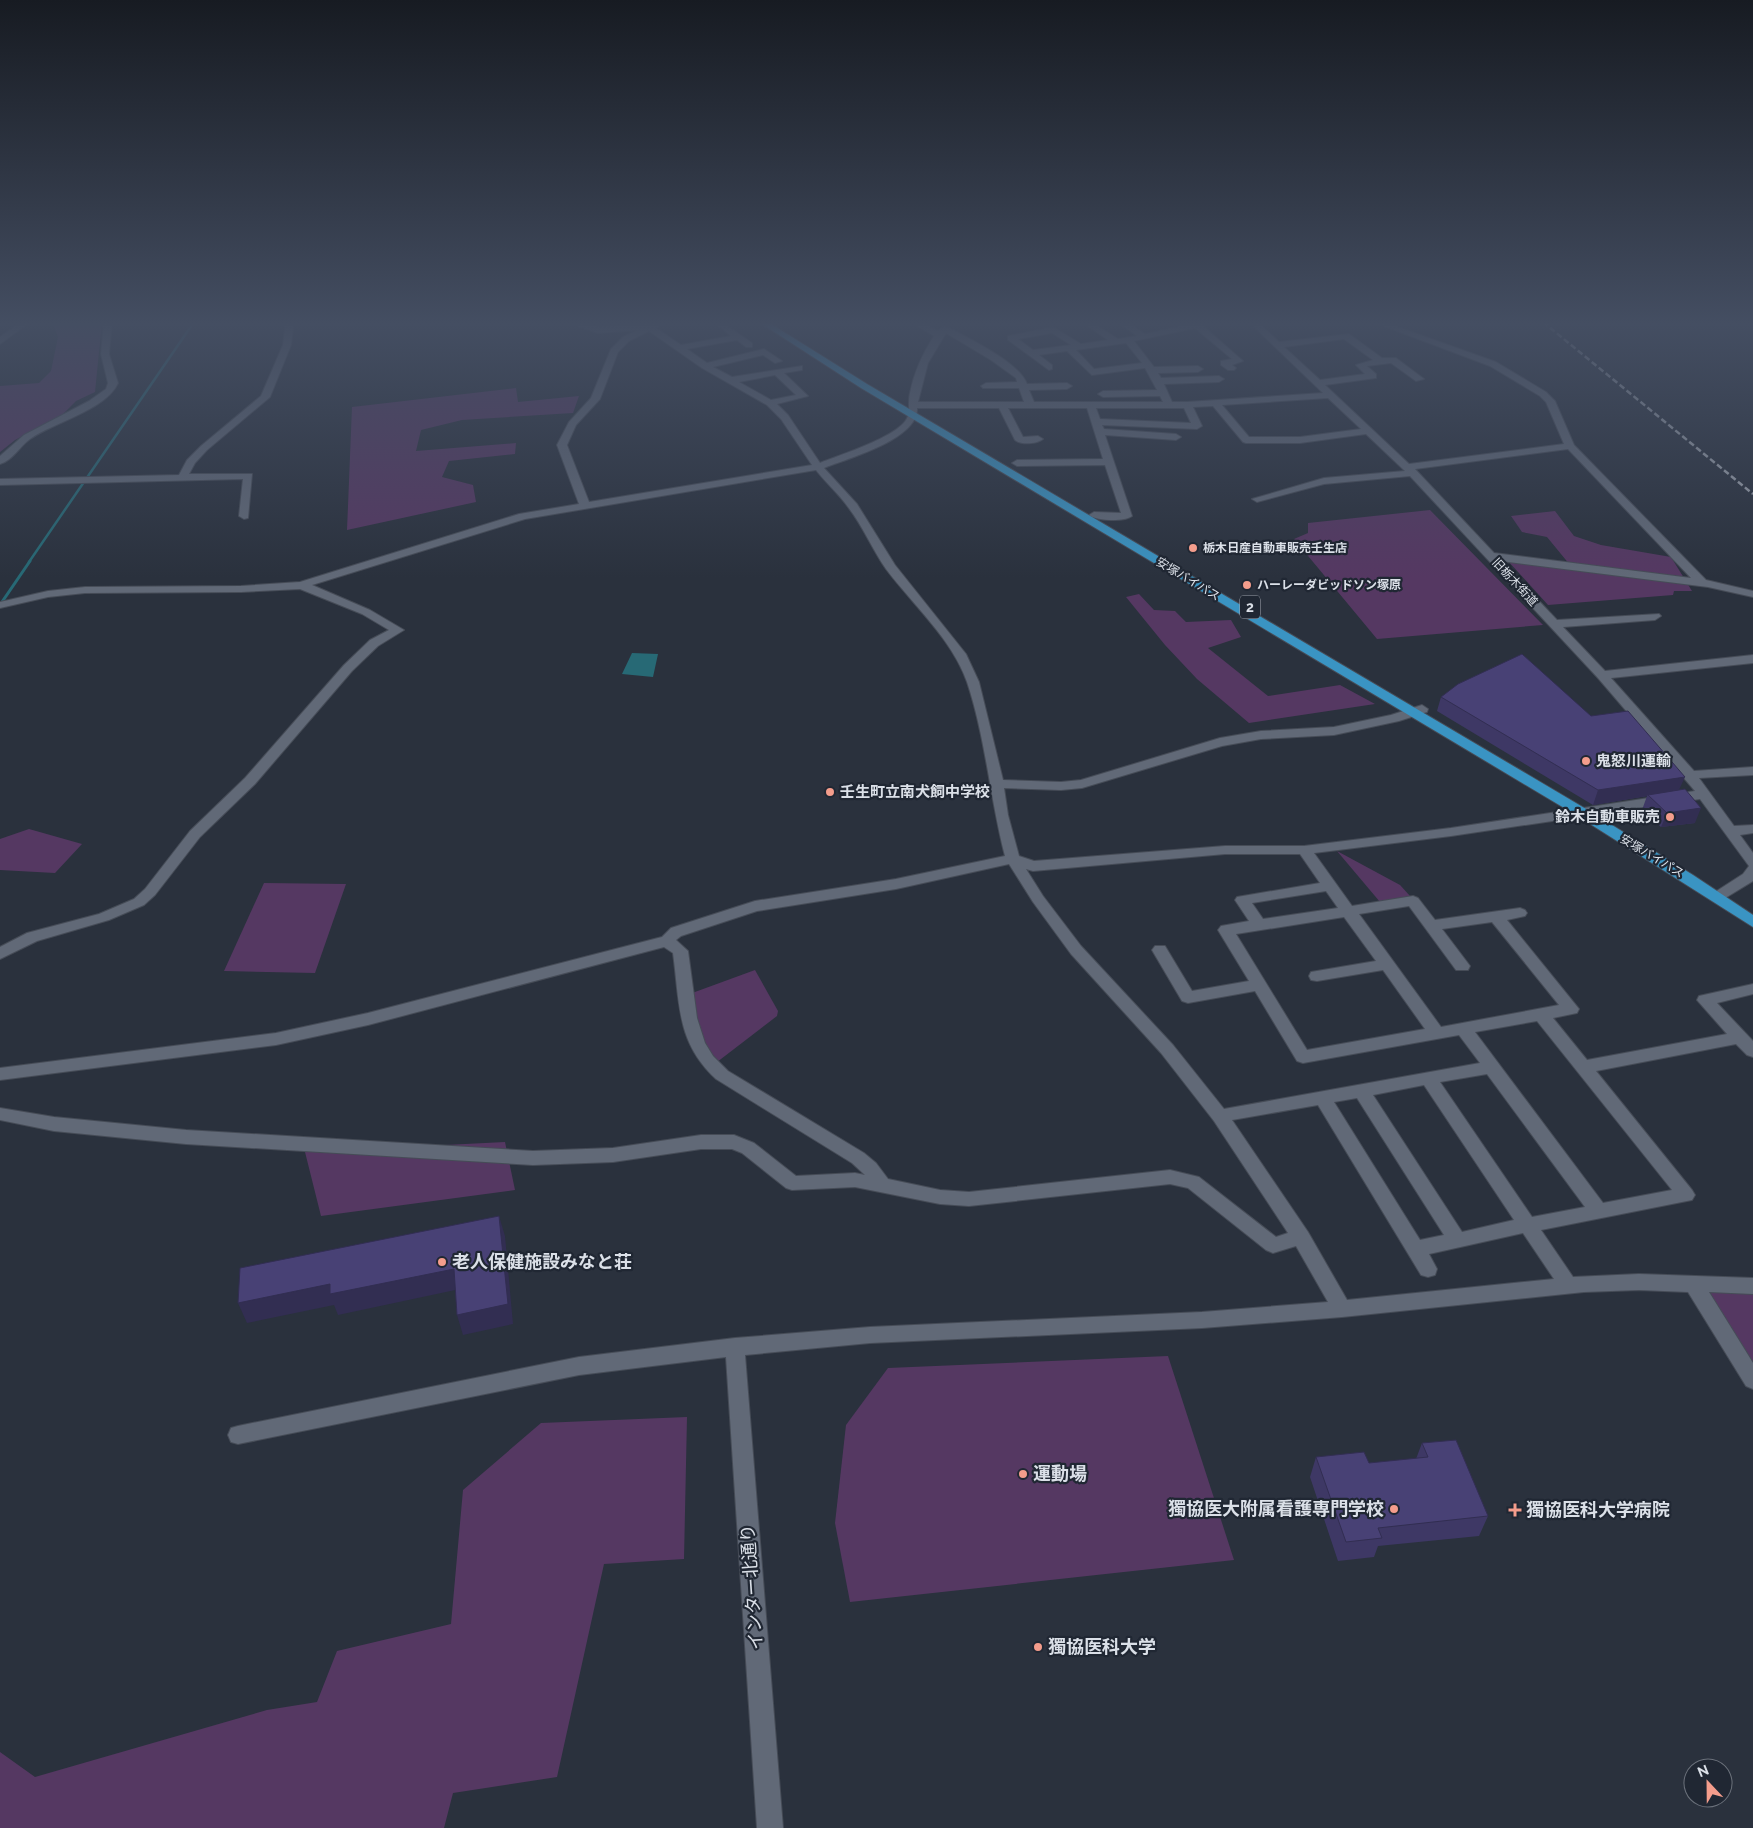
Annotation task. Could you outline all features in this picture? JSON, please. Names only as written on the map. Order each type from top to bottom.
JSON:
[{"type":"main road","name":"安塚バイパス","points":[[908,407],[1094,515],[1417,711]]},
{"type":"main road","name":"安塚バイパス","points":[[909,407],[1587,811],[1722,894]]},
{"type":"main road","name":"2","points":[[1722,894],[1753,909]]},
{"type":"main road","name":"2","points":[[1722,894],[1753,922]]},
{"type":"street","points":[[0,461],[28,437],[84,407]]},
{"type":"street","points":[[183,477],[190,462],[228,425],[251,407]]},
{"type":"street","points":[[584,506],[584,499],[562,445],[572,424],[587,407]]},
{"type":"street","points":[[775,407],[786,417],[818,467],[853,506],[890,566],[960,654],[974,686],[998,784],[1001,815],[1013,859],[1038,899],[1076,950],[1167,1050],[1220,1116],[1301,1237],[1342,1309]]},
{"type":"street","points":[[0,605],[48,594],[85,590],[241,589],[301,585],[517,517],[818,467],[880,442],[907,426],[913,410],[961,407]]},
{"type":"street","points":[[1003,407],[1020,440],[1038,439]]},
{"type":"street","points":[[1090,407],[1127,516],[1094,515]]},
{"type":"street","points":[[1098,427],[1197,426],[1187,407]]},
{"type":"street","points":[[1219,407],[1246,440],[1300,440],[1368,431]]},
{"type":"street","name":"旧栃木街道","points":[[1343,407],[1409,470],[1602,675],[1690,776],[1732,831],[1753,863]]},
{"type":"street","points":[[1553,407],[1570,446],[1702,583]]},
{"type":"street","points":[[1098,427],[1176,437]]},
{"type":"street","points":[[1258,499],[1324,481],[1570,446]]},
{"type":"street","points":[[1017,463],[1108,462]]},
{"type":"street","points":[[0,482],[248,476],[244,516]]},
{"type":"street","points":[[1491,556],[1702,583],[1753,594]]},
{"type":"street","points":[[0,954],[32,937],[104,917],[139,902],[150,892],[195,834],[250,781],[348,668],[374,643],[398,630],[366,612],[301,585]]},
{"type":"street","points":[[1555,624],[1655,616]]},
{"type":"street","points":[[1602,675],[1753,659]]},
{"type":"street","points":[[998,784],[1061,786],[1082,784],[1227,741],[1261,735],[1334,731],[1417,711]]},
{"type":"street","points":[[1690,776],[1753,771]]},
{"type":"street","points":[[0,1074],[276,1038],[368,1019],[667,941],[676,932],[755,906],[896,884],[1013,859],[1033,866],[1225,850],[1304,850],[1451,832],[1704,794]]},
{"type":"street","points":[[1732,831],[1753,829]]},
{"type":"street","points":[[1304,850],[1436,1032]]},
{"type":"street","points":[[1722,894],[1749,877],[1753,870]]},
{"type":"street","points":[[1259,925],[1242,900],[1330,886]]},
{"type":"street","points":[[1462,966],[1413,901],[1226,930],[1303,1057],[1570,1008],[1496,916]]},
{"type":"street","points":[[1432,925],[1520,913]]},
{"type":"street","points":[[667,941],[680,951],[687,995],[685,998],[692,1031],[704,1057],[722,1075],[858,1158],[870,1168],[881,1184]]},
{"type":"street","points":[[1160,950],[1188,997],[1259,985]]},
{"type":"street","points":[[1317,976],[1387,964]]},
{"type":"street","points":[[1753,989],[1705,1000],[1753,1051]]},
{"type":"street","points":[[1416,1249],[1526,1225],[1686,1195],[1541,1014]]},
{"type":"street","points":[[1462,1027],[1598,1211]]},
{"type":"street","points":[[1583,1066],[1740,1037]]},
{"type":"street","points":[[1220,1116],[1491,1068]]},
{"type":"street","points":[[1428,1078],[1568,1285]]},
{"type":"street","points":[[1361,1090],[1457,1240]]},
{"type":"street","points":[[1323,1098],[1428,1269]]},
{"type":"street","points":[[0,1114],[54,1124],[186,1137],[533,1158],[613,1155],[701,1142],[734,1142],[748,1148],[792,1183],[855,1180],[940,1197],[969,1199],[1170,1177],[1182,1178],[1193,1182],[1273,1245],[1301,1237]]},
{"type":"street","points":[[238,1436],[579,1366],[735,1347],[870,1335],[1202,1320],[1342,1309],[1568,1285],[1639,1282],[1753,1286]]},
{"type":"street","points":[[1693,1284],[1753,1380]]},
{"type":"street","name":"インター北通り","points":[[735,1347],[770,1828]]},
{"type":"shaded area","points":[[0,407],[70,407],[62,415],[15,440],[0,452]]},
{"type":"shaded area","points":[[352,407],[575,407],[573,413],[462,420],[421,430],[416,451],[516,443],[515,454],[449,461],[442,477],[473,485],[476,502],[347,530]]},
{"type":"shaded area","points":[[1430,510],[1543,625],[1377,639],[1294,539],[1308,533],[1308,523]]},
{"type":"shaded area","points":[[1555,511],[1574,536],[1601,545],[1671,557],[1692,591],[1674,591],[1673,595],[1548,605],[1508,561],[1570,565],[1547,537],[1522,532],[1511,516]]},
{"type":"shaded area","points":[[1139,594],[1154,610],[1175,611],[1186,622],[1231,620],[1241,637],[1208,648],[1268,696],[1340,685],[1375,704],[1249,723],[1197,679],[1165,645],[1126,597]]},
{"type":"shaded area","points":[[29,829],[82,844],[55,873],[0,870],[0,839]]},
{"type":"shaded area","points":[[1337,851],[1400,885],[1410,896],[1380,902]]},
{"type":"shaded area","points":[[264,883],[346,884],[315,973],[224,971]]},
{"type":"shaded area","points":[[755,970],[778,1011],[777,1016],[708,1069],[684,996]]},
{"type":"shaded area","points":[[505,1142],[515,1190],[321,1216],[305,1152]]},
{"type":"shaded area","points":[[1753,1282],[1753,1374],[1693,1284]]},
{"type":"shaded area","name":"運動場","points":[[1168,1356],[1234,1560],[850,1602],[835,1523],[846,1425],[888,1368]]},
{"type":"shaded area","points":[[687,1417],[684,1559],[604,1564],[557,1777],[453,1793],[444,1828],[0,1828],[0,1752],[35,1777],[267,1710],[317,1702],[337,1651],[451,1624],[463,1490],[541,1423]]},
{"type":"water","points":[[632,653],[658,654],[653,677],[622,674]]},
{"type":"building","name":"鬼怒川運輸","points":[[1522,654],[1591,716],[1628,711],[1685,777],[1598,790],[1441,697],[1458,684]]},
{"type":"building","points":[[1685,789],[1701,808],[1667,813],[1648,795]]},
{"type":"building","points":[[499,1216],[508,1304],[457,1315],[454,1269],[330,1294],[330,1284],[238,1303],[240,1268]]},
{"type":"building","name":"獨協医大附属看護専門学校","points":[[1456,1440],[1488,1516],[1378,1528],[1382,1538],[1346,1542],[1316,1457],[1364,1452],[1369,1463],[1428,1457],[1422,1443]]},
{"type":"waterway","points":[[29,562],[135,407]]},
{"type":"waterway","points":[[0,605],[30,561]]},
{"type":"railway","points":[[1647,407],[1753,494]]},
{"type":"place","name":"栃木日産自動車販売壬生店","points":[[1193,548]]},
{"type":"place","name":"ハーレーダビッドソン塚原","points":[[1247,585]]},
{"type":"place","name":"鬼怒川運輸","points":[[1586,761]]},
{"type":"place","name":"壬生町立南犬飼中学校","points":[[830,792]]},
{"type":"place","name":"鈴木自動車販売","points":[[1670,817]]},
{"type":"place","name":"老人保健施設みなと荘","points":[[442,1262]]},
{"type":"place","name":"運動場","points":[[1023,1474]]},
{"type":"place","name":"獨協医大附属看護専門学校","points":[[1394,1509]]},
{"type":"place","name":"獨協医科大学病院","points":[[1515,1510]]},
{"type":"place","name":"獨協医科大学","points":[[1038,1647]]}]
